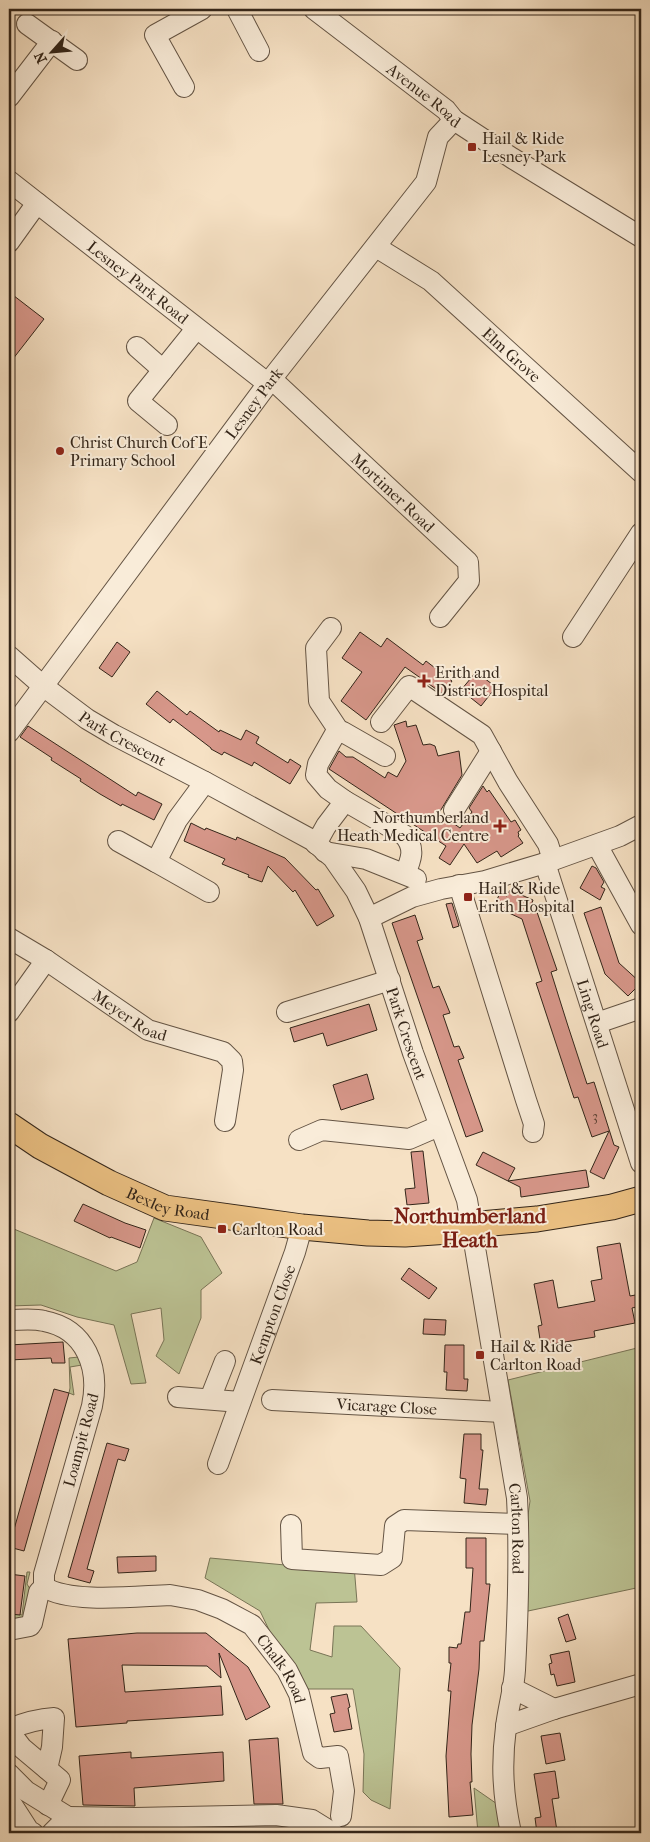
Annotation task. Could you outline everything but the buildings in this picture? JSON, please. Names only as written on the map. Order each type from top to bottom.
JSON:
[{"type":"main road","name":"Bexley Road","points":[[9,1125],[40,1146],[109,1183],[165,1208],[302,1227],[368,1233],[406,1234],[449,1230],[470,1225],[537,1219],[612,1207],[641,1199]]},
{"type":"street","points":[[184,87],[155,34],[202,9]]},
{"type":"street","points":[[237,9],[259,51]]},
{"type":"street","name":"Avenue Road","points":[[314,9],[446,110],[454,120],[641,237]]},
{"type":"street","points":[[27,24],[77,60]]},
{"type":"street","points":[[9,97],[52,41]]},
{"type":"street","name":"Lesney Park","points":[[9,732],[269,382],[426,182],[438,137],[454,120]]},
{"type":"street","name":"Lesney Park Road","points":[[9,181],[196,329],[262,379],[269,382]]},
{"type":"street","points":[[9,242],[37,203]]},
{"type":"street","name":"Elm Grove","points":[[376,247],[431,281],[641,472]]},
{"type":"street","points":[[167,425],[138,401],[196,329]]},
{"type":"street","points":[[137,347],[163,370]]},
{"type":"street","name":"Mortimer Road","points":[[269,382],[277,384],[468,562],[469,581],[440,618]]},
{"type":"street","points":[[573,637],[641,533]]},
{"type":"street","points":[[331,628],[316,648],[319,701],[339,732]]},
{"type":"street","name":"Park Crescent","points":[[9,656],[43,686],[87,719],[205,782],[321,848],[366,859],[405,874],[450,887]]},
{"type":"street","name":"Ling Road","points":[[381,722],[409,686],[482,735],[508,782],[548,844],[549,862],[641,1163]]},
{"type":"street","points":[[385,756],[343,732],[339,732],[335,734],[318,764],[316,775],[328,789],[345,801],[404,835],[409,840],[412,851],[405,874]]},
{"type":"street","points":[[454,810],[491,751]]},
{"type":"street","points":[[156,862],[177,820],[205,782]]},
{"type":"street","points":[[321,848],[326,826],[345,801]]},
{"type":"street","points":[[369,918],[412,897],[450,887],[485,881],[549,862],[597,846],[641,825]]},
{"type":"street","points":[[118,841],[209,892]]},
{"type":"street","points":[[597,846],[641,925]]},
{"type":"street","name":"Park Crescent","points":[[321,848],[343,871],[356,890],[369,918],[412,1053],[467,1200],[470,1225]]},
{"type":"street","points":[[450,887],[529,1108],[534,1124],[533,1132]]},
{"type":"street","name":"Meyer Road","points":[[9,938],[46,960],[148,1030],[223,1052],[232,1061],[233,1070],[225,1121]]},
{"type":"street","points":[[9,1012],[46,960]]},
{"type":"street","points":[[286,1012],[390,980]]},
{"type":"street","points":[[597,1023],[641,1008]]},
{"type":"street","points":[[299,1140],[322,1130],[409,1139],[439,1126]]},
{"type":"street","name":"Carlton Road","points":[[470,1225],[516,1498],[518,1524],[515,1673],[506,1726],[502,1770],[506,1809],[511,1833]]},
{"type":"street","name":"Kempton Close","points":[[218,1464],[295,1252],[302,1227]]},
{"type":"street","name":"Loampit Road","points":[[9,1320],[44,1321],[67,1331],[83,1347],[94,1369],[95,1382],[92,1406],[44,1574],[44,1587],[39,1592],[32,1623],[30,1626],[9,1630]]},
{"type":"street","name":"Kempton Close","points":[[210,1400],[225,1361]]},
{"type":"street","points":[[178,1397],[240,1402]]},
{"type":"street","name":"Vicarage Close","points":[[272,1400],[502,1412]]},
{"type":"street","points":[[291,1525],[292,1559],[381,1565],[392,1558],[395,1526],[404,1520],[518,1524]]},
{"type":"street","name":"Chalk Road","points":[[44,1587],[60,1594],[80,1597],[184,1597],[222,1609],[252,1625],[287,1670],[299,1694],[313,1752],[320,1758],[338,1756],[344,1791],[337,1825]]},
{"type":"street","points":[[506,1726],[554,1709],[641,1684]]},
{"type":"street","points":[[512,1688],[554,1709]]},
{"type":"street","points":[[47,1769],[52,1747],[54,1718],[32,1721],[9,1730],[22,1748],[60,1780],[48,1804]]},
{"type":"street","points":[[9,1774],[26,1791],[68,1818],[276,1815],[337,1825]]},
{"type":"street","points":[[9,1800],[29,1831],[33,1833]]},
{"type":"street","points":[[52,1833],[68,1818]]},
{"type":"green space","points":[[154,1218],[201,1237],[222,1273],[201,1290],[201,1318],[179,1374],[156,1356],[164,1340],[161,1308],[131,1314],[146,1383],[131,1384],[114,1325],[77,1317],[41,1305],[9,1306],[9,1227],[116,1271],[137,1262]]},
{"type":"green space","points":[[641,1347],[641,1587],[514,1614],[530,1501],[508,1380]]},
{"type":"green space","points":[[79,1357],[82,1365],[70,1367],[74,1395],[69,1393],[69,1358]]},
{"type":"green space","points":[[210,1558],[285,1565],[354,1565],[357,1602],[316,1603],[310,1650],[332,1657],[334,1626],[361,1626],[400,1668],[390,1809],[371,1800],[363,1792],[364,1754],[353,1689],[306,1689],[283,1659],[260,1611],[205,1578]]},
{"type":"green space","points":[[27,1572],[30,1572],[27,1584],[30,1589],[24,1617],[9,1625],[9,1613],[22,1615]]},
{"type":"green space","points":[[474,1788],[500,1806],[503,1833],[478,1833]]},
{"type":"place","name":"Hail & Ride Lesney Park","points":[[472,147]]},
{"type":"place","name":"Christ Church CofE Primary School","points":[[60,451]]},
{"type":"place","name":"Erith and District Hospital","points":[[424,681]]},
{"type":"place","name":"Northumberland Heath Medical Centre","points":[[500,826]]},
{"type":"place","name":"Hail & Ride Erith Hospital","points":[[468,897]]},
{"type":"place","name":"Carlton Road","points":[[222,1229]]},
{"type":"place","name":"Hail & Ride Carlton Road","points":[[480,1355]]},
{"type":"district","name":"Northumberland Heath","points":[[470,1228]]}]
